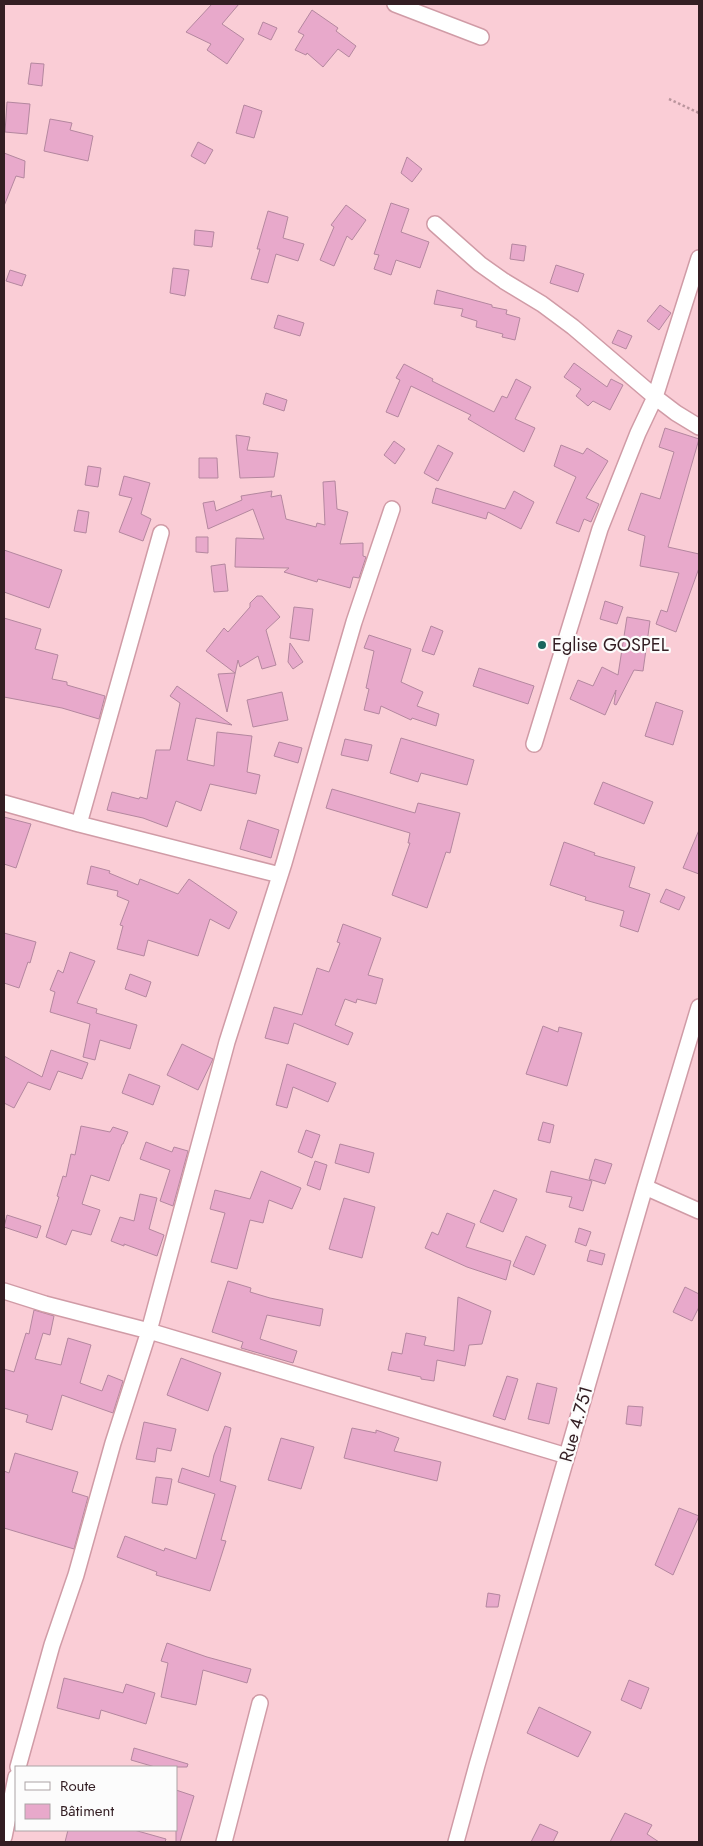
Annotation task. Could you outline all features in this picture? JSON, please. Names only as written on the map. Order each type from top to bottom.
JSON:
[{"type":"street","points":[[395,4],[481,37]]},
{"type":"street","points":[[435,224],[480,264],[504,282],[542,304],[573,327],[676,413],[699,427]]},
{"type":"street","points":[[534,744],[602,520],[638,433],[656,397],[699,258]]},
{"type":"street","points":[[18,1766],[52,1645],[76,1575],[113,1443],[150,1331],[227,1042],[280,875],[354,622],[392,509]]},
{"type":"street","points":[[79,824],[161,533]]},
{"type":"street","points":[[4,803],[280,875]]},
{"type":"street","name":"Rue 4.751","points":[[456,1842],[645,1187],[699,1007]]},
{"type":"street","points":[[645,1187],[699,1211]]},
{"type":"street","points":[[4,1291],[45,1304],[150,1331],[567,1456]]},
{"type":"street","points":[[224,1842],[260,1703]]},
{"type":"street","points":[[4,1837],[15,1781]]},
{"type":"path","points":[[669,99],[699,112]]},
{"type":"building","points":[[212,4],[239,4],[222,24],[244,39],[227,64],[207,50],[211,44],[186,32]]},
{"type":"building","points":[[312,10],[338,28],[336,31],[356,46],[349,57],[338,49],[323,67],[307,53],[306,55],[295,50],[304,35],[298,32]]},
{"type":"building","points":[[263,22],[277,28],[271,40],[258,34]]},
{"type":"building","points":[[31,63],[44,64],[42,86],[28,84]]},
{"type":"building","points":[[7,102],[30,104],[27,134],[5,132]]},
{"type":"building","points":[[244,105],[262,111],[254,138],[236,133]]},
{"type":"building","points":[[50,119],[72,123],[70,130],[93,136],[88,161],[44,151]]},
{"type":"building","points":[[198,142],[213,150],[205,164],[191,156]]},
{"type":"building","points":[[4,153],[25,161],[24,178],[16,176],[4,206]]},
{"type":"building","points":[[407,157],[422,169],[412,182],[401,173]]},
{"type":"building","points":[[391,203],[409,209],[401,232],[429,242],[420,268],[396,260],[391,275],[374,269],[379,255],[374,254]]},
{"type":"building","points":[[346,205],[366,220],[352,240],[347,236],[334,266],[320,260],[334,227],[331,225]]},
{"type":"building","points":[[268,211],[288,217],[283,238],[304,244],[298,261],[276,254],[268,283],[251,279]]},
{"type":"building","points":[[195,230],[214,232],[212,247],[194,245]]},
{"type":"building","points":[[512,244],[526,246],[524,261],[510,259]]},
{"type":"building","points":[[556,265],[584,274],[578,292],[550,283]]},
{"type":"building","points":[[173,268],[189,270],[185,296],[170,293]]},
{"type":"building","points":[[10,270],[26,275],[22,286],[6,281]]},
{"type":"building","points":[[437,290],[507,310],[506,314],[520,318],[515,340],[502,337],[503,334],[476,327],[477,321],[461,316],[463,309],[434,304]]},
{"type":"building","points":[[660,305],[671,313],[659,330],[647,321]]},
{"type":"building","points":[[278,315],[304,323],[300,336],[274,328]]},
{"type":"building","points":[[618,330],[632,336],[626,349],[612,343]]},
{"type":"building","points":[[574,363],[607,387],[611,379],[623,385],[610,410],[593,401],[588,406],[576,396],[581,389],[564,377]]},
{"type":"building","points":[[404,364],[433,379],[432,381],[494,412],[502,396],[507,398],[516,379],[531,387],[515,419],[535,428],[524,452],[468,419],[471,415],[411,386],[398,417],[386,412],[400,380],[396,378]]},
{"type":"building","points":[[266,393],[287,400],[284,411],[263,404]]},
{"type":"building","points":[[665,428],[699,439],[668,547],[699,554],[699,568],[676,632],[656,624],[661,610],[667,612],[679,573],[640,566],[645,536],[628,530],[641,493],[660,499],[674,452],[659,447]]},
{"type":"building","points":[[236,435],[250,437],[247,450],[278,453],[274,477],[240,478]]},
{"type":"building","points":[[394,441],[405,449],[395,464],[384,455]]},
{"type":"building","points":[[438,445],[453,453],[438,481],[424,473]]},
{"type":"building","points":[[561,445],[583,454],[587,448],[608,461],[586,498],[599,504],[591,522],[584,519],[579,532],[556,523],[576,477],[554,466]]},
{"type":"building","points":[[199,458],[217,458],[218,478],[199,478]]},
{"type":"building","points":[[88,466],[101,468],[98,487],[85,485]]},
{"type":"building","points":[[124,476],[150,483],[141,514],[151,519],[143,541],[119,532],[132,498],[119,495]]},
{"type":"building","points":[[335,481],[337,509],[348,512],[340,544],[363,543],[363,556],[366,557],[359,578],[353,577],[350,588],[318,579],[317,582],[284,572],[289,568],[235,567],[236,538],[264,539],[253,509],[208,529],[203,503],[214,501],[216,511],[242,500],[241,496],[272,491],[271,497],[281,495],[286,519],[316,527],[317,523],[325,525],[323,482]]},
{"type":"building","points":[[436,488],[505,509],[514,491],[534,502],[521,529],[488,512],[486,519],[432,503]]},
{"type":"building","points":[[78,510],[89,512],[86,533],[74,531]]},
{"type":"building","points":[[196,537],[208,537],[208,553],[196,552]]},
{"type":"building","points":[[4,550],[62,570],[49,608],[4,592]]},
{"type":"building","points":[[225,564],[228,591],[214,592],[211,566]]},
{"type":"building","points":[[257,596],[262,596],[280,617],[266,630],[276,665],[262,669],[258,656],[240,667],[238,660],[227,712],[218,674],[235,673],[206,651],[224,628],[228,632]]},
{"type":"building","points":[[605,601],[623,607],[617,624],[600,619]]},
{"type":"building","points":[[294,607],[313,609],[309,641],[290,638]]},
{"type":"building","points":[[627,617],[650,621],[643,671],[634,670],[616,705],[614,704],[616,690],[605,715],[570,699],[578,680],[593,686],[602,667],[618,675]]},
{"type":"building","points":[[4,618],[41,629],[35,649],[58,655],[52,679],[67,682],[67,685],[105,696],[99,719],[62,708],[4,697]]},
{"type":"building","points":[[431,626],[443,631],[434,655],[422,651]]},
{"type":"building","points":[[369,635],[411,649],[401,682],[423,692],[417,706],[439,714],[436,726],[412,718],[411,720],[381,706],[379,714],[364,710],[369,689],[366,688],[374,651],[364,648]]},
{"type":"building","points":[[290,643],[303,662],[293,669],[288,662]]},
{"type":"building","points":[[479,668],[534,686],[528,704],[473,686]]},
{"type":"building","points":[[177,686],[232,725],[196,718],[187,760],[214,766],[217,732],[252,736],[247,772],[260,775],[256,794],[210,784],[201,811],[176,801],[167,827],[143,818],[107,810],[112,792],[139,799],[140,797],[147,799],[156,750],[170,750],[180,703],[170,696]]},
{"type":"building","points":[[282,692],[288,720],[253,727],[247,700]]},
{"type":"building","points":[[656,702],[683,711],[673,745],[645,736]]},
{"type":"building","points":[[401,738],[474,760],[467,785],[421,773],[418,782],[390,773]]},
{"type":"building","points":[[345,739],[372,745],[368,761],[341,755]]},
{"type":"building","points":[[279,742],[302,748],[298,763],[274,756]]},
{"type":"building","points":[[603,782],[653,802],[644,824],[594,804]]},
{"type":"building","points":[[332,789],[415,813],[418,803],[460,813],[450,853],[446,852],[427,908],[392,895],[410,843],[408,843],[410,833],[326,808]]},
{"type":"building","points":[[4,817],[31,824],[16,868],[4,864]]},
{"type":"building","points":[[248,820],[279,830],[271,858],[240,849]]},
{"type":"building","points":[[699,830],[699,874],[683,868]]},
{"type":"building","points":[[564,842],[595,853],[594,855],[635,867],[629,887],[650,894],[638,932],[620,926],[624,911],[585,900],[586,897],[550,885]]},
{"type":"building","points":[[91,866],[110,871],[109,873],[138,885],[140,879],[178,894],[189,879],[237,912],[229,929],[210,919],[198,956],[148,940],[144,956],[117,949],[123,926],[120,925],[129,901],[117,896],[118,891],[87,884]]},
{"type":"building","points":[[666,889],[685,897],[679,910],[660,902]]},
{"type":"building","points":[[343,924],[381,938],[368,975],[383,979],[376,1004],[357,999],[356,1003],[345,999],[335,1025],[353,1033],[348,1045],[294,1023],[288,1044],[265,1038],[274,1007],[302,1015],[317,968],[329,972],[340,943],[337,942]]},
{"type":"building","points":[[4,933],[36,942],[30,963],[28,962],[19,988],[4,983]]},
{"type":"building","points":[[70,952],[95,961],[77,1003],[97,1009],[96,1013],[137,1025],[130,1049],[100,1040],[95,1060],[83,1057],[90,1024],[50,1012],[55,992],[50,990],[58,970],[63,973]]},
{"type":"building","points":[[130,974],[151,982],[146,997],[125,989]]},
{"type":"building","points":[[543,1026],[558,1032],[559,1027],[582,1033],[567,1086],[526,1074]]},
{"type":"building","points":[[182,1044],[213,1059],[198,1090],[167,1075]]},
{"type":"building","points":[[51,1050],[88,1063],[82,1079],[58,1071],[50,1090],[28,1082],[14,1108],[4,1103],[4,1056],[42,1077]]},
{"type":"building","points":[[287,1064],[336,1083],[328,1102],[293,1087],[287,1108],[276,1105]]},
{"type":"building","points":[[129,1074],[160,1086],[153,1105],[122,1093]]},
{"type":"building","points":[[543,1122],[554,1125],[550,1143],[538,1140]]},
{"type":"building","points":[[81,1126],[110,1132],[113,1127],[128,1132],[109,1181],[91,1175],[82,1204],[100,1210],[91,1235],[72,1230],[66,1245],[46,1237],[59,1197],[57,1196],[63,1176],[66,1177],[71,1154],[75,1155]]},
{"type":"building","points":[[306,1130],[320,1135],[312,1158],[298,1152]]},
{"type":"building","points":[[146,1142],[172,1152],[174,1147],[188,1151],[173,1206],[160,1201],[170,1170],[140,1159]]},
{"type":"building","points":[[340,1144],[374,1153],[369,1173],[335,1163]]},
{"type":"building","points":[[595,1159],[612,1164],[605,1184],[589,1179]]},
{"type":"building","points":[[315,1161],[327,1165],[320,1190],[307,1185]]},
{"type":"building","points":[[261,1171],[301,1188],[292,1209],[269,1200],[263,1223],[250,1220],[237,1269],[211,1262],[225,1213],[210,1209],[215,1190],[250,1199]]},
{"type":"building","points":[[551,1171],[592,1181],[583,1211],[569,1207],[572,1197],[546,1192]]},
{"type":"building","points":[[494,1190],[517,1199],[503,1232],[480,1222]]},
{"type":"building","points":[[140,1194],[157,1198],[149,1229],[164,1235],[157,1256],[111,1241],[120,1217],[134,1221]]},
{"type":"building","points":[[344,1198],[375,1207],[362,1258],[329,1249]]},
{"type":"building","points":[[447,1213],[475,1224],[466,1247],[511,1261],[506,1280],[467,1267],[425,1248],[432,1232],[438,1235]]},
{"type":"building","points":[[7,1215],[41,1226],[37,1238],[4,1227]]},
{"type":"building","points":[[579,1228],[591,1232],[586,1246],[575,1242]]},
{"type":"building","points":[[526,1236],[546,1245],[534,1275],[513,1266]]},
{"type":"building","points":[[590,1250],[605,1254],[602,1265],[587,1261]]},
{"type":"building","points":[[228,1281],[251,1288],[250,1292],[270,1298],[323,1309],[320,1326],[267,1315],[260,1339],[297,1351],[293,1363],[241,1348],[243,1342],[212,1332]]},
{"type":"building","points":[[685,1287],[699,1294],[699,1307],[692,1321],[673,1312]]},
{"type":"building","points":[[458,1297],[491,1311],[482,1344],[469,1345],[465,1366],[437,1360],[434,1381],[388,1370],[392,1352],[402,1354],[406,1333],[426,1337],[424,1345],[454,1351]]},
{"type":"building","points":[[34,1310],[54,1316],[50,1335],[43,1333],[35,1359],[61,1365],[68,1338],[91,1345],[80,1383],[102,1391],[108,1375],[123,1381],[113,1413],[62,1395],[52,1430],[26,1422],[28,1415],[4,1408],[4,1369],[14,1372],[26,1333],[29,1334]]},
{"type":"building","points":[[181,1358],[221,1373],[208,1411],[167,1395]]},
{"type":"building","points":[[507,1376],[518,1379],[505,1420],[493,1416]]},
{"type":"building","points":[[537,1383],[557,1388],[549,1424],[528,1419]]},
{"type":"building","points":[[628,1406],[643,1407],[641,1426],[626,1424]]},
{"type":"building","points":[[144,1422],[176,1429],[171,1451],[157,1448],[155,1462],[136,1459]]},
{"type":"building","points":[[225,1426],[231,1428],[220,1481],[236,1486],[221,1540],[226,1541],[210,1591],[156,1575],[157,1572],[117,1557],[125,1536],[164,1551],[165,1548],[196,1559],[215,1494],[178,1482],[182,1468],[209,1477],[214,1455]]},
{"type":"building","points":[[352,1428],[376,1433],[376,1430],[399,1438],[394,1451],[441,1462],[437,1481],[344,1458]]},
{"type":"building","points":[[281,1438],[314,1447],[301,1489],[268,1480]]},
{"type":"building","points":[[15,1453],[78,1472],[72,1492],[88,1497],[74,1549],[4,1528],[4,1471],[9,1473]]},
{"type":"building","points":[[156,1477],[172,1479],[167,1505],[152,1503]]},
{"type":"building","points":[[679,1508],[699,1516],[673,1575],[655,1565]]},
{"type":"building","points":[[488,1593],[500,1595],[498,1607],[486,1607]]},
{"type":"building","points":[[167,1643],[207,1657],[251,1669],[247,1683],[203,1670],[196,1705],[161,1697],[168,1663],[161,1661]]},
{"type":"building","points":[[64,1678],[123,1693],[126,1684],[155,1693],[146,1724],[101,1710],[99,1719],[57,1708]]},
{"type":"building","points":[[629,1680],[649,1688],[641,1709],[621,1700]]},
{"type":"building","points":[[539,1707],[591,1732],[578,1757],[527,1733]]},
{"type":"building","points":[[134,1748],[188,1764],[187,1767],[152,1766],[131,1760]]},
{"type":"building","points":[[178,1791],[194,1796],[180,1842],[176,1842],[176,1831],[178,1831]]},
{"type":"building","points":[[625,1813],[652,1825],[647,1834],[659,1842],[610,1842]]},
{"type":"building","points":[[540,1824],[558,1832],[553,1842],[531,1842]]},
{"type":"building","points":[[68,1831],[138,1831],[166,1839],[165,1842],[65,1842]]},
{"type":"place","name":"Eglise GOSPEL","points":[[542,645]]}]
